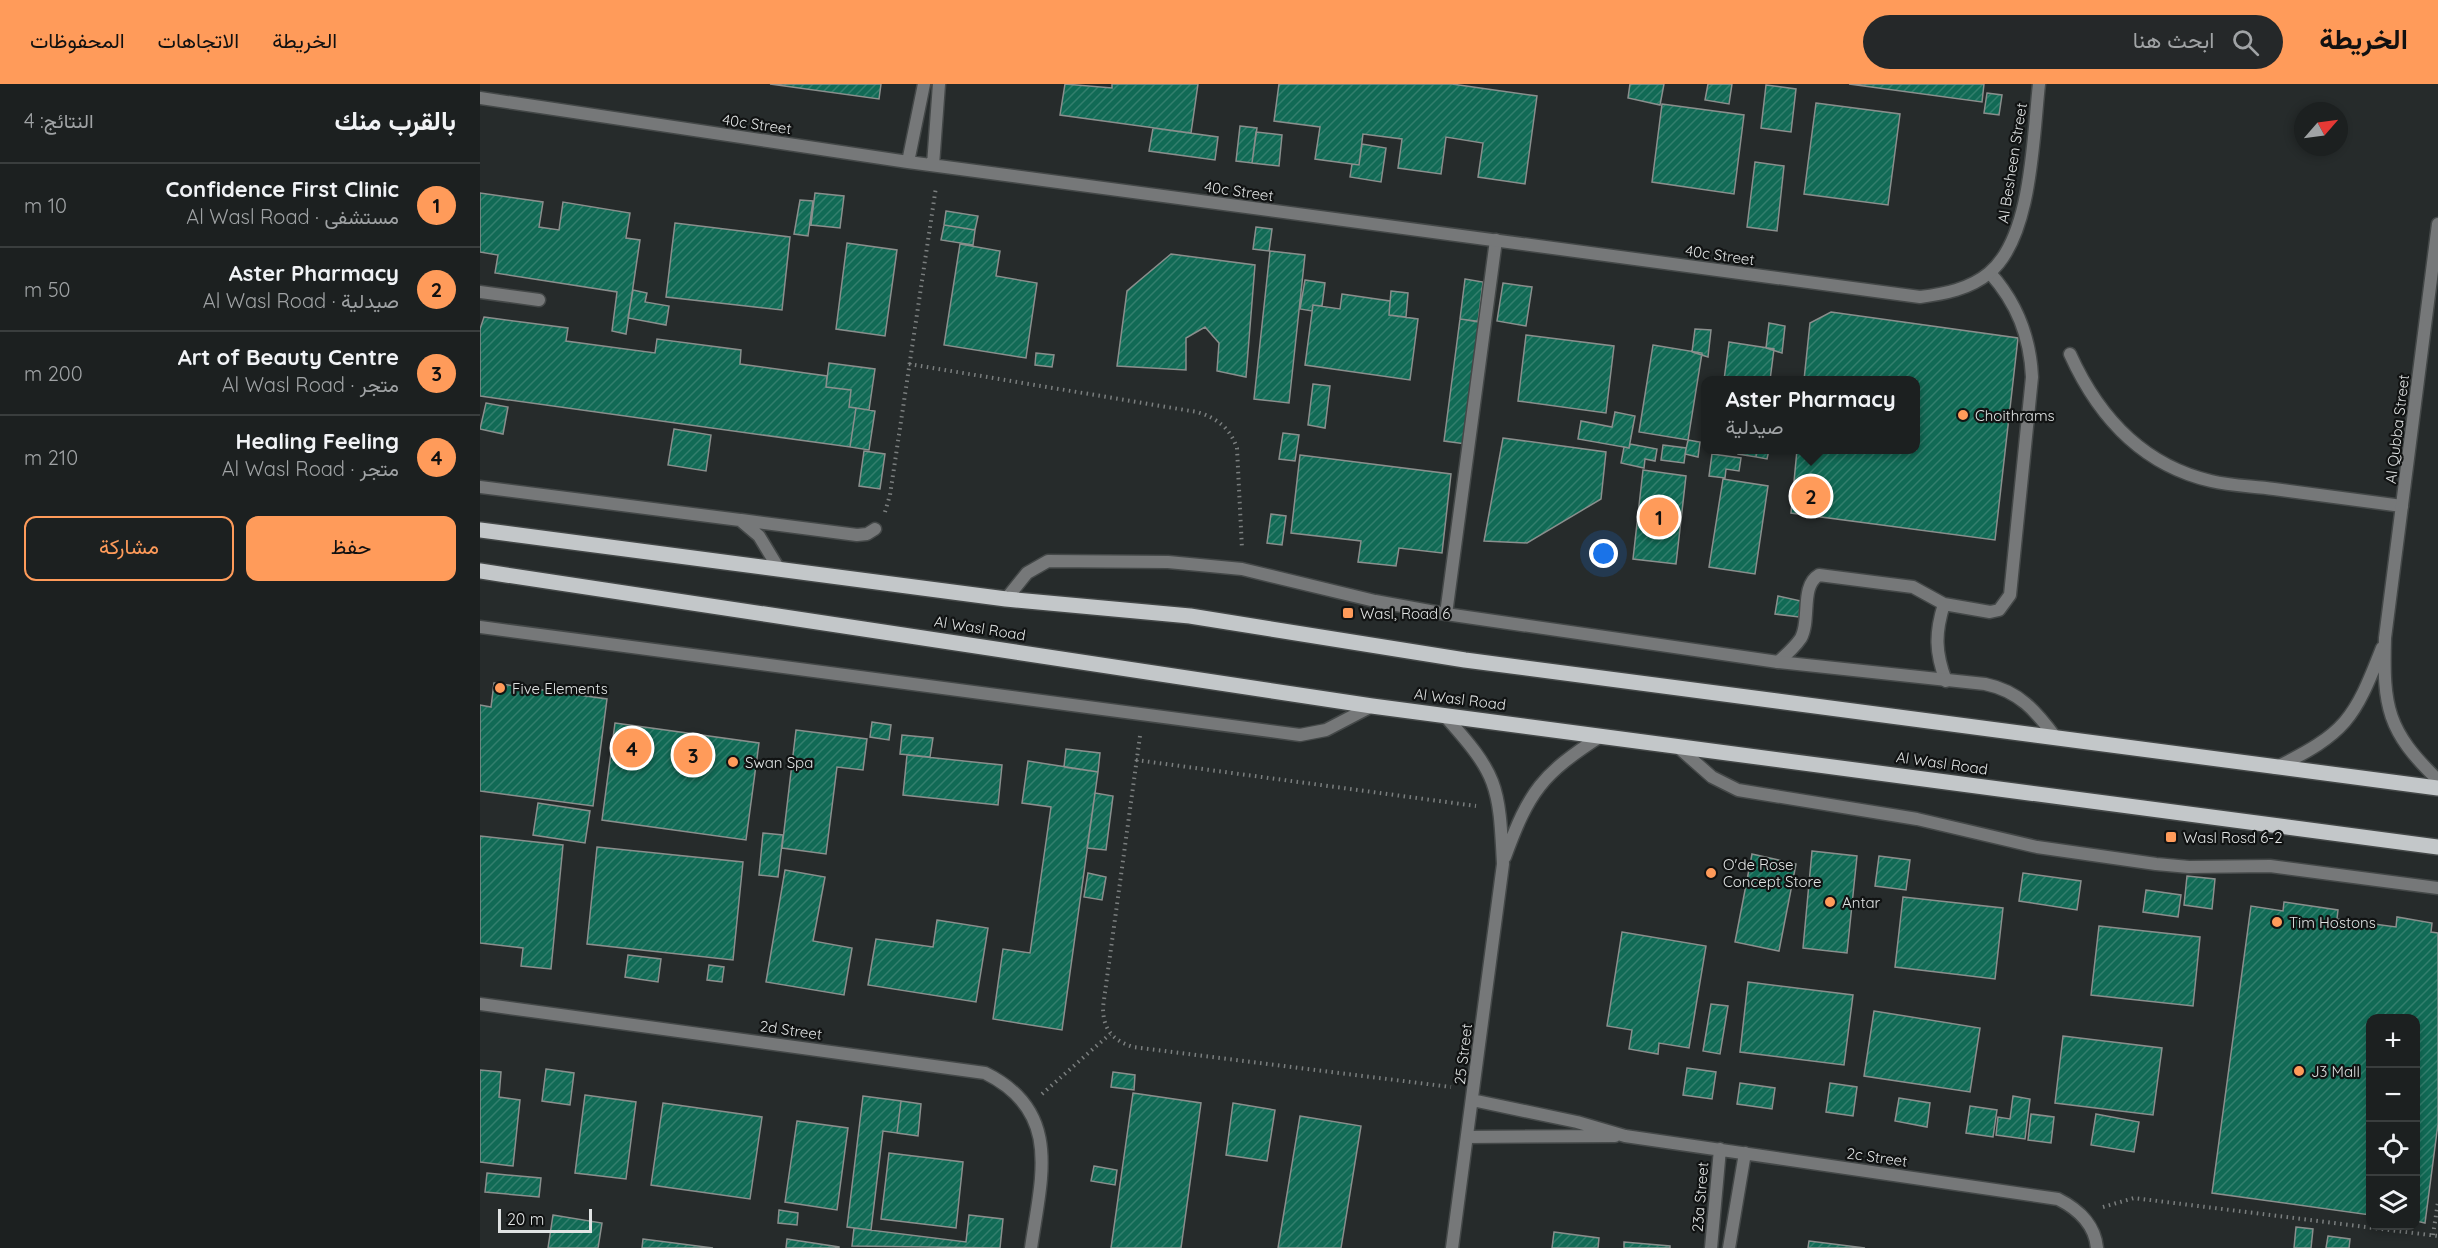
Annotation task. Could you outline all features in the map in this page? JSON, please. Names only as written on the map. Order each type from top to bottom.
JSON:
[{"type":"main road","name":"Al Wasl Road","points":[[480,530],[1006,599],[1190,616],[1465,660],[2438,788]]},
{"type":"main road","name":"Al Wasl Road","points":[[480,571],[1372,706],[2438,847]]},
{"type":"street","points":[[908,162],[924,84]]},
{"type":"street","points":[[936,166],[939,84]]},
{"type":"street","name":"Al Besheen Street","points":[[1990,273],[2007,253],[2019,228],[2040,84]]},
{"type":"street","name":"40c Street","points":[[480,98],[936,166],[1920,297],[1945,294],[1968,286],[1990,273]]},
{"type":"street","name":"Al Qubba Street","points":[[2438,224],[2385,638],[2385,688],[2392,720],[2408,748],[2438,780]]},
{"type":"street","points":[[1446,614],[1496,240]]},
{"type":"street","points":[[1778,662],[1801,637],[1806,626],[1810,583],[1819,575],[1913,587],[1944,604],[1990,612],[1998,610],[2010,595],[2032,377],[2031,357],[2027,339],[2013,303],[1990,273]]},
{"type":"street","points":[[480,292],[539,300]]},
{"type":"street","points":[[2070,354],[2089,394],[2124,436],[2150,456],[2180,471],[2211,481],[2402,506]]},
{"type":"street","points":[[480,487],[857,535],[867,534],[875,529]]},
{"type":"street","points":[[740,520],[759,536],[779,569]]},
{"type":"street","points":[[1006,599],[1034,568],[1055,560],[1168,562],[1242,569],[1375,601],[1446,614],[1778,662],[1985,684],[2013,693],[2036,711],[2056,738]]},
{"type":"street","points":[[1944,604],[1937,627],[1936,650],[1946,681]]},
{"type":"street","points":[[480,627],[1300,735],[1326,730],[1372,706]]},
{"type":"street","name":"Al Qubba Street","points":[[2275,768],[2325,742],[2350,717],[2366,687],[2385,638]]},
{"type":"street","name":"25 Street","points":[[1444,715],[1484,762],[1492,777],[1500,809],[1503,864],[1452,1248]]},
{"type":"street","name":"25 Street","points":[[1503,864],[1520,817],[1535,789],[1557,766],[1601,736]]},
{"type":"street","points":[[1678,747],[1712,777],[1738,790],[1917,819],[2037,847],[2172,866],[2270,866],[2438,888]]},
{"type":"street","name":"2d Street","points":[[480,1004],[968,1069],[1001,1081],[1028,1106],[1037,1124],[1043,1162],[1031,1248]]},
{"type":"street","name":"2c Street","points":[[1472,1095],[1625,1136]]},
{"type":"street","name":"2c Street","points":[[1467,1137],[1625,1136],[2045,1196],[2058,1199],[2080,1213]]},
{"type":"street","name":"23a Street","points":[[1711,1248],[1720,1149]]},
{"type":"street","points":[[1729,1248],[1745,1153]]},
{"type":"street","points":[[2080,1213],[2090,1227],[2097,1248]]},
{"type":"path","points":[[875,529],[882,518],[890,495],[936,166]]},
{"type":"path","points":[[909,364],[1197,412],[1218,420],[1233,437],[1237,448],[1242,569]]},
{"type":"path","points":[[1143,715],[1103,1007],[1103,1020],[1110,1034],[1119,1042],[1133,1047],[1472,1095]]},
{"type":"path","points":[[1136,760],[1500,809]]},
{"type":"path","points":[[1028,1106],[1110,1034]]},
{"type":"path","points":[[2080,1213],[2134,1198],[2436,1236],[2438,1202]]},
{"type":"building","points":[[770,84],[881,84],[879,99]]},
{"type":"building","points":[[1065,84],[1112,88],[1112,84],[1198,84],[1191,133],[1060,115]]},
{"type":"building","points":[[1279,84],[1452,84],[1537,96],[1525,184],[1478,177],[1483,143],[1446,137],[1441,174],[1398,168],[1402,139],[1363,134],[1359,165],[1315,159],[1320,127],[1274,121]]},
{"type":"building","points":[[1630,84],[1664,84],[1660,105],[1628,98]]},
{"type":"building","points":[[1708,84],[1732,84],[1729,104],[1705,100]]},
{"type":"building","points":[[1849,84],[1984,84],[1982,102]]},
{"type":"building","points":[[1766,85],[1796,89],[1791,132],[1761,128]]},
{"type":"building","points":[[1987,93],[2002,95],[1999,115],[1984,113]]},
{"type":"building","points":[[1816,103],[1900,114],[1888,205],[1804,194]]},
{"type":"building","points":[[1662,104],[1744,115],[1734,194],[1652,182]]},
{"type":"building","points":[[1240,126],[1257,128],[1252,163],[1236,161]]},
{"type":"building","points":[[1153,128],[1218,137],[1215,160],[1149,151]]},
{"type":"building","points":[[1256,132],[1282,135],[1279,166],[1252,163]]},
{"type":"building","points":[[1362,144],[1386,148],[1381,182],[1350,177],[1352,164],[1359,165]]},
{"type":"building","points":[[1755,162],[1784,166],[1777,231],[1747,227]]},
{"type":"building","points":[[480,193],[543,202],[539,227],[559,230],[563,202],[630,213],[626,238],[640,240],[626,334],[612,331],[617,292],[495,273],[498,255],[480,252]]},
{"type":"building","points":[[815,193],[844,196],[840,228],[811,225]]},
{"type":"building","points":[[800,200],[813,201],[808,236],[794,234]]},
{"type":"building","points":[[946,211],[978,216],[975,230],[944,225]]},
{"type":"building","points":[[675,223],[790,237],[782,310],[666,297]]},
{"type":"building","points":[[944,225],[975,230],[973,245],[941,240]]},
{"type":"building","points":[[1256,227],[1272,229],[1269,251],[1253,249]]},
{"type":"building","points":[[847,243],[897,250],[885,336],[836,329]]},
{"type":"building","points":[[960,244],[1000,251],[996,276],[1037,283],[1026,358],[944,345]]},
{"type":"building","points":[[1270,251],[1305,255],[1289,403],[1254,399]]},
{"type":"building","points":[[1171,254],[1255,265],[1246,377],[1217,371],[1219,343],[1205,327],[1186,338],[1186,370],[1117,366],[1127,291]]},
{"type":"building","points":[[1465,279],[1483,282],[1478,322],[1460,319]]},
{"type":"building","points":[[1305,280],[1325,283],[1322,306],[1313,305],[1312,311],[1300,309]]},
{"type":"building","points":[[1503,283],[1532,287],[1526,326],[1497,321]]},
{"type":"building","points":[[633,290],[647,293],[645,302],[669,306],[666,325],[628,318]]},
{"type":"building","points":[[1391,291],[1408,293],[1406,317],[1389,315]]},
{"type":"building","points":[[1342,294],[1390,301],[1389,315],[1418,319],[1410,380],[1305,365],[1313,305],[1340,309]]},
{"type":"building","name":"Choithrams","points":[[1831,312],[2018,338],[1995,540],[1791,513],[1797,454],[1920,454],[1920,376],[1804,376],[1810,323]]},
{"type":"building","points":[[484,317],[568,328],[566,341],[655,353],[657,339],[741,350],[740,364],[827,376],[826,387],[851,390],[849,407],[856,408],[850,447],[480,396],[480,329]]},
{"type":"building","points":[[1460,319],[1483,322],[1466,444],[1444,441]]},
{"type":"building","points":[[1769,323],[1785,326],[1782,353],[1766,348]]},
{"type":"building","points":[[1695,329],[1711,330],[1708,357],[1692,352]]},
{"type":"building","points":[[1526,335],[1614,346],[1606,413],[1518,401]]},
{"type":"building","points":[[1729,342],[1774,349],[1771,376],[1725,376]]},
{"type":"building","points":[[1653,345],[1702,353],[1688,440],[1639,432]]},
{"type":"building","points":[[1036,353],[1054,355],[1052,367],[1035,365]]},
{"type":"building","points":[[829,363],[875,369],[869,410],[849,407],[851,390],[826,387]]},
{"type":"building","points":[[1313,384],[1330,386],[1325,428],[1308,425]]},
{"type":"building","points":[[486,403],[508,407],[503,434],[480,429]]},
{"type":"building","points":[[856,408],[875,411],[869,450],[850,447]]},
{"type":"building","points":[[1615,412],[1635,416],[1629,448],[1578,439],[1581,421],[1612,427]]},
{"type":"building","points":[[674,429],[711,435],[706,471],[668,465]]},
{"type":"building","points":[[1283,433],[1299,435],[1295,461],[1279,459]]},
{"type":"building","points":[[1503,438],[1606,452],[1601,499],[1527,543],[1484,541]]},
{"type":"building","points":[[1688,440],[1700,442],[1698,457],[1685,454]]},
{"type":"building","points":[[1630,444],[1657,449],[1655,461],[1645,459],[1644,468],[1621,463],[1624,447],[1629,448]]},
{"type":"building","points":[[1663,445],[1686,448],[1684,463],[1661,460]]},
{"type":"building","points":[[864,451],[885,454],[880,489],[859,486]]},
{"type":"building","points":[[1712,454],[1741,458],[1739,471],[1726,469],[1725,478],[1709,476]]},
{"type":"building","points":[[1738,454],[1756,454],[1756,457]]},
{"type":"building","points":[[1756,454],[1768,454],[1767,459],[1756,457]]},
{"type":"building","points":[[1300,455],[1451,474],[1442,553],[1399,548],[1396,566],[1358,562],[1361,541],[1291,533]]},
{"type":"building","points":[[1643,470],[1686,476],[1676,564],[1633,559]]},
{"type":"building","points":[[1723,479],[1768,486],[1755,574],[1709,567]]},
{"type":"building","points":[[1271,514],[1286,516],[1282,545],[1267,543]]},
{"type":"building","points":[[1778,596],[1801,601],[1799,617],[1775,614]]},
{"type":"building","points":[[494,683],[607,699],[593,806],[480,791],[480,705],[491,707]]},
{"type":"building","points":[[872,722],[891,725],[889,740],[870,737]]},
{"type":"building","points":[[615,723],[759,743],[746,840],[602,820]]},
{"type":"building","points":[[796,730],[867,739],[863,770],[837,767],[826,854],[782,848]]},
{"type":"building","points":[[902,735],[933,738],[930,757],[900,754]]},
{"type":"building","points":[[1066,749],[1100,753],[1098,772],[1064,767]]},
{"type":"building","points":[[907,755],[1002,765],[998,805],[903,795]]},
{"type":"building","points":[[1028,761],[1098,772],[1062,1030],[993,1019],[1003,949],[1030,953],[1051,807],[1022,803]]},
{"type":"building","points":[[1095,793],[1113,796],[1106,850],[1087,848]]},
{"type":"building","points":[[538,803],[590,811],[585,843],[533,835]]},
{"type":"building","points":[[763,833],[783,835],[778,877],[759,875]]},
{"type":"building","points":[[480,836],[563,845],[551,969],[521,966],[523,948],[480,943]]},
{"type":"building","points":[[597,847],[743,862],[733,960],[587,944]]},
{"type":"building","name":"Antar","points":[[1812,851],[1857,856],[1847,953],[1803,948]]},
{"type":"building","points":[[1752,854],[1796,864],[1779,951],[1735,942]]},
{"type":"building","points":[[1879,856],[1910,860],[1906,890],[1875,886]]},
{"type":"building","points":[[785,870],[825,877],[813,941],[852,948],[844,995],[766,982]]},
{"type":"building","points":[[1088,873],[1106,877],[1102,900],[1084,897]]},
{"type":"building","points":[[2023,873],[2081,881],[2077,910],[2019,901]]},
{"type":"building","points":[[2187,876],[2215,879],[2212,909],[2184,905]]},
{"type":"building","points":[[2146,890],[2181,895],[2178,917],[2143,912]]},
{"type":"building","points":[[1903,897],[2003,908],[1995,979],[1895,967]]},
{"type":"building","name":"J3 Mall","points":[[2284,902],[2338,910],[2337,919],[2396,927],[2397,917],[2432,923],[2431,932],[2438,933],[2438,1124],[2425,1223],[2420,1222],[2420,1014],[2366,1014],[2366,1214],[2212,1193],[2251,906],[2283,911]]},
{"type":"building","points":[[937,920],[988,928],[976,1002],[868,985],[876,939],[933,947]]},
{"type":"building","points":[[2099,926],[2200,937],[2193,1006],[2091,995]]},
{"type":"building","points":[[1622,932],[1706,946],[1689,1048],[1659,1043],[1658,1054],[1629,1049],[1632,1030],[1607,1026]]},
{"type":"building","points":[[628,955],[661,959],[658,982],[625,977]]},
{"type":"building","points":[[709,965],[724,967],[722,982],[707,980]]},
{"type":"building","points":[[1748,982],[1853,995],[1844,1065],[1740,1052]]},
{"type":"building","points":[[1711,1004],[1728,1006],[1720,1054],[1703,1051]]},
{"type":"building","points":[[1874,1011],[1980,1028],[1970,1092],[1864,1076]]},
{"type":"building","points":[[2063,1036],[2162,1048],[2153,1115],[2055,1103]]},
{"type":"building","points":[[1687,1068],[1716,1072],[1712,1099],[1683,1095]]},
{"type":"building","points":[[546,1069],[574,1073],[570,1105],[542,1101]]},
{"type":"building","points":[[480,1070],[501,1072],[499,1097],[520,1100],[513,1166],[480,1162]]},
{"type":"building","points":[[1113,1072],[1135,1075],[1134,1090],[1111,1087]]},
{"type":"building","points":[[1740,1083],[1775,1088],[1772,1109],[1737,1104]]},
{"type":"building","points":[[1830,1083],[1857,1087],[1853,1116],[1826,1112]]},
{"type":"building","points":[[1133,1093],[1201,1103],[1181,1248],[1111,1248]]},
{"type":"building","points":[[585,1095],[636,1102],[626,1179],[575,1173]]},
{"type":"building","points":[[863,1096],[901,1101],[897,1133],[883,1131],[871,1230],[847,1227]]},
{"type":"building","points":[[2013,1096],[2030,1099],[2025,1139],[1996,1135],[1998,1117],[2010,1119]]},
{"type":"building","points":[[1899,1098],[1930,1103],[1927,1127],[1895,1121]]},
{"type":"building","points":[[901,1101],[921,1104],[918,1136],[897,1133]]},
{"type":"building","points":[[663,1103],[762,1117],[750,1199],[651,1185]]},
{"type":"building","points":[[1233,1103],[1275,1110],[1267,1161],[1226,1155]]},
{"type":"building","points":[[1970,1106],[1997,1110],[1993,1137],[1966,1133]]},
{"type":"building","points":[[2031,1114],[2054,1117],[2051,1143],[2028,1140]]},
{"type":"building","points":[[2096,1114],[2139,1122],[2134,1152],[2091,1145]]},
{"type":"building","points":[[1300,1116],[1361,1126],[1341,1248],[1278,1248]]},
{"type":"building","points":[[797,1121],[848,1128],[837,1210],[785,1202]]},
{"type":"building","points":[[889,1153],[963,1162],[956,1228],[881,1219]]},
{"type":"building","points":[[1094,1166],[1117,1170],[1115,1185],[1091,1181]]},
{"type":"building","points":[[487,1173],[541,1178],[539,1197],[485,1192]]},
{"type":"building","points":[[779,1210],[798,1213],[797,1225],[778,1223]]},
{"type":"building","points":[[553,1215],[602,1223],[598,1248],[548,1248]]},
{"type":"building","points":[[969,1215],[1003,1219],[1000,1248],[852,1246],[854,1228],[966,1242]]},
{"type":"building","points":[[2296,1227],[2313,1229],[2311,1248],[2294,1248]]},
{"type":"building","points":[[1554,1232],[1599,1238],[1598,1248],[1552,1248]]},
{"type":"building","points":[[2328,1236],[2350,1239],[2349,1248],[2326,1248]]},
{"type":"building","points":[[643,1239],[713,1248],[642,1248]]},
{"type":"building","points":[[787,1239],[839,1247],[839,1248],[786,1248]]},
{"type":"building","points":[[1809,1241],[1865,1248],[1808,1248]]},
{"type":"building","points":[[1624,1242],[1670,1246],[1670,1248],[1624,1248]]},
{"type":"place","name":"Choithrams","points":[[1963,415]]},
{"type":"place","name":"Aster Pharmacy","points":[[1811,496]]},
{"type":"place","name":"Confidence First Clinic","points":[[1659,517]]},
{"type":"place","name":"Wasl, Road 6","points":[[1348,613]]},
{"type":"place","name":"Five Elements","points":[[500,688]]},
{"type":"place","name":"Healing Feeling","points":[[632,748]]},
{"type":"place","name":"Art of Beauty Centre","points":[[693,755]]},
{"type":"place","name":"Swan Spa","points":[[733,762]]},
{"type":"place","name":"Wasl Rosd 6-2","points":[[2171,837]]},
{"type":"place","name":"O'de Rose Concept Store","points":[[1711,873]]},
{"type":"place","name":"Antar","points":[[1830,902]]},
{"type":"place","name":"Tim Hostons","points":[[2277,922]]},
{"type":"place","name":"J3 Mall","points":[[2299,1071]]}]
